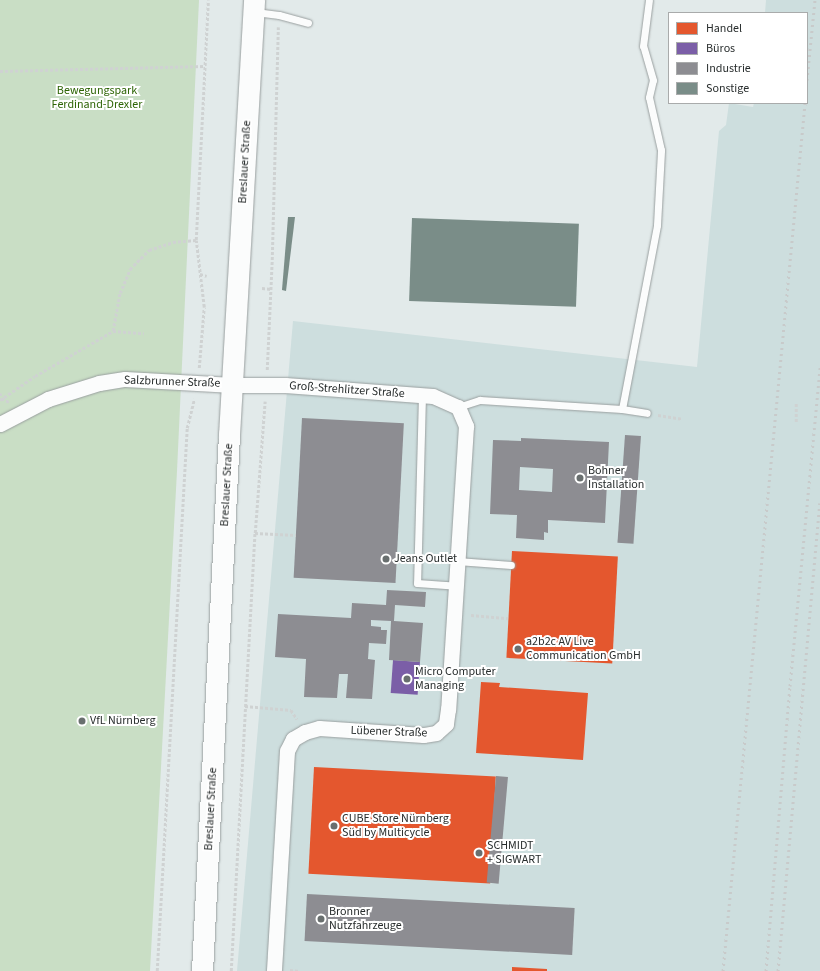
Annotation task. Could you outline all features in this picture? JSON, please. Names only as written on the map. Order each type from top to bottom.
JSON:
[{"type":"main road","name":"Breslauer Straße","points":[[202,971],[254,6]]},
{"type":"street","name":"Salzbrunner Straße","points":[[0,424],[48,400],[99,383],[125,379],[233,385]]},
{"type":"street","name":"Groß-Strehlitzer Straße","points":[[233,385],[266,385],[433,396],[458,407]]},
{"type":"street","name":"Lübener Straße","points":[[274,971],[287,751],[293,739],[305,732],[319,728],[423,734],[436,733],[446,724],[466,426],[458,407]]},
{"type":"lane","points":[[622,409],[657,225],[661,150],[649,97],[653,80],[643,46],[649,0]]},
{"type":"lane","points":[[254,6],[308,23]]},
{"type":"lane","points":[[422,395],[417,583],[456,586]]},
{"type":"lane","points":[[458,407],[480,400],[622,409],[647,413]]},
{"type":"lane","points":[[457,561],[511,565]]},
{"type":"path","points":[[158,971],[187,428],[198,383],[204,307],[196,240],[208,0]]},
{"type":"path","points":[[231,971],[255,533],[266,385],[279,15]]},
{"type":"path","points":[[0,71],[204,66]]},
{"type":"path","points":[[114,331],[120,293],[130,269],[149,250],[173,242],[196,240]]},
{"type":"path","points":[[200,274],[207,276]]},
{"type":"path","points":[[262,288],[270,289]]},
{"type":"path","points":[[0,393],[1,399],[66,358],[114,331],[144,333]]},
{"type":"path","points":[[796,402],[796,422]]},
{"type":"path","points":[[647,413],[682,419]]},
{"type":"path","points":[[255,533],[296,535]]},
{"type":"path","points":[[454,613],[508,618]]},
{"type":"path","points":[[245,706],[291,710],[305,732]]},
{"type":"shaded area","points":[[766,0],[820,0],[820,971],[237,971],[293,321],[697,367],[719,131],[726,125],[729,104],[753,107],[754,104],[808,104],[808,12],[765,12]]},
{"type":"green space","name":"Bewegungspark Ferdinand-Drexler","points":[[0,0],[199,0],[177,471],[150,971],[0,971]]},
{"type":"building: Handel","points":[[512,551],[618,557],[612,663],[506,658]]},
{"type":"building: Handel","points":[[481,682],[500,683],[499,687],[588,693],[583,760],[476,753]]},
{"type":"building: Handel","points":[[314,767],[496,777],[490,883],[308,874]]},
{"type":"building: Handel","points":[[512,967],[547,969],[547,971],[512,971]]},
{"type":"building: Büros","points":[[393,660],[420,662],[418,695],[391,693]]},
{"type":"building: Industrie","points":[[302,418],[404,423],[395,583],[294,578]]},
{"type":"building: Industrie","points":[[625,435],[641,436],[633,544],[617,543]]},
{"type":"building: Industrie","name":"Bohner Installation","points":[[521,438],[609,442],[605,523],[548,520],[548,533],[544,532],[544,540],[516,538],[517,515],[490,514],[493,440],[521,441]],"holes":[[[520,467],[553,469],[552,492],[519,490]]]},
{"type":"building: Industrie","points":[[387,590],[426,592],[425,607],[395,605],[394,621],[423,623],[420,662],[389,660],[391,621],[371,620],[371,626],[381,627],[381,630],[387,630],[386,644],[369,643],[368,659],[375,660],[372,699],[346,698],[348,674],[339,674],[337,698],[304,697],[306,659],[275,657],[278,614],[351,618],[352,603],[386,605]]},
{"type":"building: Industrie","points":[[496,776],[508,777],[499,884],[487,883]]},
{"type":"building: Industrie","points":[[307,894],[575,908],[572,955],[305,941]]},
{"type":"building: Sonstige","points":[[288,217],[295,217],[286,291],[282,290]]},
{"type":"building: Sonstige","points":[[412,218],[579,224],[576,307],[409,301]]},
{"type":"railway","points":[[808,70],[815,0]]},
{"type":"railway","points":[[723,971],[805,104]]},
{"type":"railway","points":[[766,971],[790,686],[820,367]]},
{"type":"railway","points":[[778,971],[820,503]]},
{"type":"place","name":"Bohner Installation","points":[[580,478]]},
{"type":"place","name":"Jeans Outlet","points":[[386,559]]},
{"type":"place","name":"a2b2c AV Live Communication GmbH","points":[[518,649]]},
{"type":"place","name":"Micro Computer Managing","points":[[407,679]]},
{"type":"place","name":"VfL Nürnberg","points":[[82,721]]},
{"type":"place","name":"CUBE Store Nürnberg Süd by Multicycle","points":[[334,826]]},
{"type":"place","name":"SCHMIDT + SIGWART","points":[[479,853]]},
{"type":"place","name":"Bronner Nutzfahrzeuge","points":[[321,919]]}]
